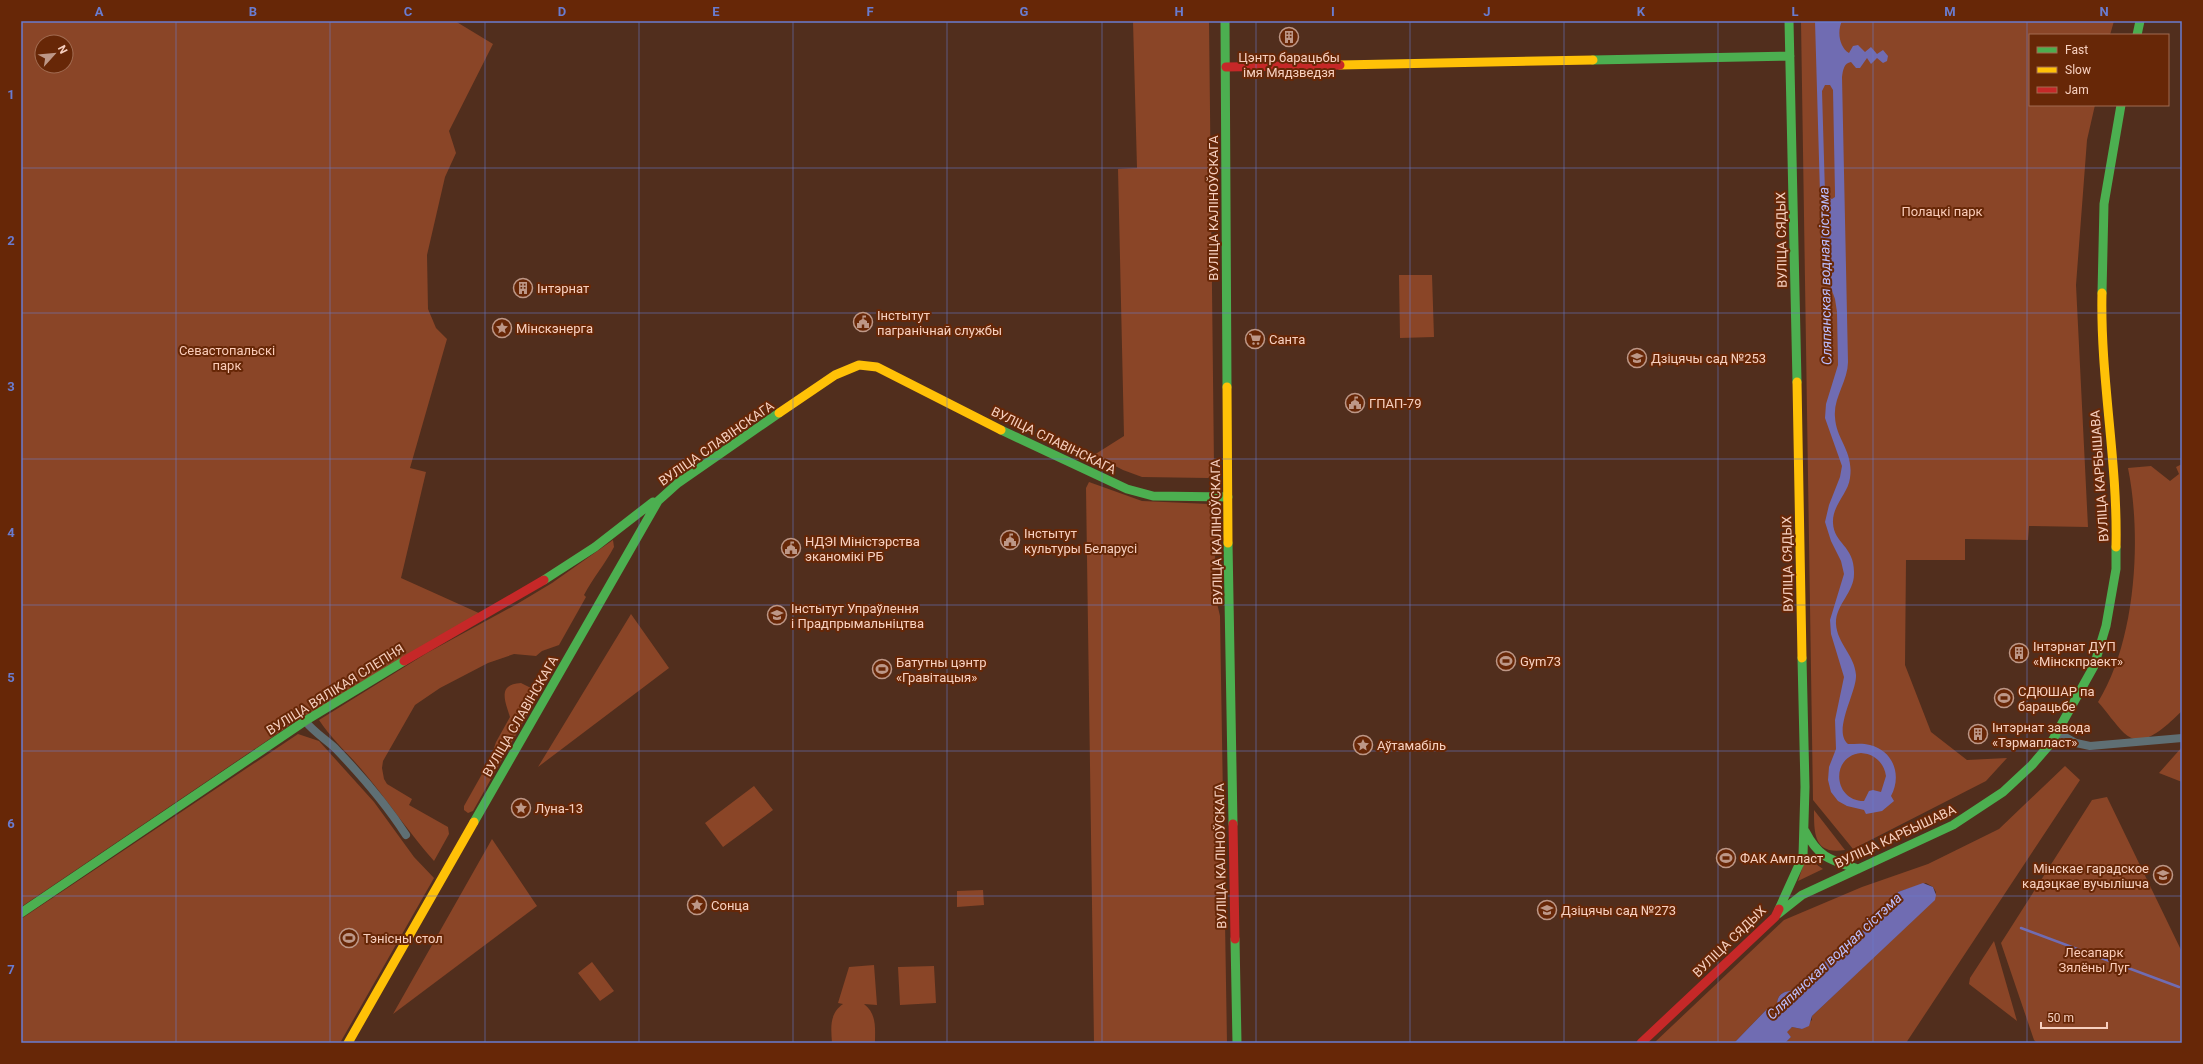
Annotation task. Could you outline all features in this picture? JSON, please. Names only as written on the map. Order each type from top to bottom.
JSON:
[{"type":"street","name":"ВУЛІЦА КАЛІНОЎСКАГА","points":[[1225,21],[1228,497],[1236,1043]]},
{"type":"street","name":"ВУЛІЦА СЯДЫХ","points":[[1641,1043],[1775,917],[1798,870],[1803,856],[1804,829],[1789,21]]},
{"type":"street","points":[[2136,34],[2140,21]]},
{"type":"street","points":[[1226,67],[1790,56]]},
{"type":"street","name":"ВУЛІЦА КАРБЫШАВА","points":[[1775,917],[1802,895],[1953,825],[2003,792],[2036,761],[2058,733],[2094,666],[2106,626],[2116,576],[2117,518],[2105,372],[2102,296],[2104,204],[2120,106]]},
{"type":"street","name":"ВУЛІЦА СЛАВІНСКАГА","points":[[348,1043],[625,536],[652,510],[665,493],[835,375],[855,366],[867,365],[885,370],[990,425],[1127,489],[1153,496],[1228,497]]},
{"type":"street","name":"ВУЛІЦА ВЯЛІКАЯ СЛЕПНЯ","points":[[21,913],[305,721],[371,680],[625,536],[665,493]]},
{"type":"street","points":[[305,721],[314,732],[333,747],[361,777],[406,835]]},
{"type":"street","points":[[2058,733],[2076,743],[2090,746],[2182,738]]},
{"type":"street","points":[[1804,829],[1813,848],[1820,855],[1858,869]]},
{"type":"green space","name":"Севастопальскі парк","points":[[21,21],[455,21],[493,44],[449,131],[456,153],[445,177],[427,255],[428,309],[436,328],[447,339],[410,468],[426,472],[401,578],[481,614],[293,723],[21,907]]},
{"type":"green space","points":[[1133,21],[1209,21],[1214,467],[1212,475],[1208,478],[1142,477],[1123,470],[1094,455],[1124,436],[1118,169],[1137,168]]},
{"type":"green space","name":"Полацкі парк","points":[[1801,21],[2114,21],[2110,34],[2029,34],[2029,106],[2095,106],[2087,140],[2076,285],[2088,527],[2029,526],[2028,540],[1965,539],[1965,560],[1906,560],[1905,665],[1931,732],[1967,760],[2007,758],[1986,781],[1853,849],[1813,800]]},
{"type":"green space","points":[[1399,275],[1432,275],[1434,337],[1400,338]]},
{"type":"green space","points":[[2182,464],[2182,711],[2155,734],[2147,738],[2131,738],[2124,733],[2098,702],[2111,677],[2121,649],[2128,619],[2132,588],[2135,556],[2135,525],[2128,468],[2151,466],[2170,481],[2179,474],[2176,467]]},
{"type":"green space","points":[[1089,482],[1142,501],[1209,504],[1215,508],[1218,515],[1219,541],[1215,552],[1216,599],[1220,616],[1227,1043],[1094,1043],[1086,488]]},
{"type":"green space","points":[[613,540],[614,547],[584,595],[586,597],[559,645],[542,651],[536,656],[514,654],[488,663],[440,688],[415,705],[383,761],[382,768],[384,779],[387,784],[412,799],[409,805],[448,827],[449,834],[434,861],[367,776],[330,735],[319,720],[427,653],[517,604],[552,583]]},
{"type":"green space","points":[[631,614],[669,668],[538,767]]},
{"type":"green space","points":[[521,683],[531,688],[535,701],[473,811],[468,813],[464,810],[464,806],[491,758],[496,742],[510,717],[505,700],[505,691],[513,684]]},
{"type":"green space","points":[[298,734],[319,741],[374,802],[414,857],[434,878],[340,1043],[21,1043],[21,919]]},
{"type":"green space","points":[[2182,747],[2182,782],[2159,773]]},
{"type":"green space","points":[[2065,766],[2080,780],[1906,1043],[1785,1043],[1791,1037],[1786,1032],[1792,1027],[1802,1029],[1812,1020],[1812,1016],[1933,901],[1936,892],[1933,887],[1926,883],[1898,892],[1893,905],[1790,991],[1783,993],[1779,997],[1777,1003],[1778,1010],[1772,1015],[1766,1010],[1734,1043],[1654,1043],[1784,920],[1862,887],[1928,864],[1999,829]]},
{"type":"green space","points":[[754,786],[773,810],[723,847],[705,823]]},
{"type":"green space","name":"Лесапарк Зялёны Луг","points":[[2107,797],[2182,952],[2182,1043],[2037,1043],[2034,1040],[2001,943],[2092,800]]},
{"type":"green space","points":[[1814,810],[1845,850],[1835,851],[1827,849],[1818,841],[1814,827]]},
{"type":"green space","points":[[492,839],[537,906],[393,1014]]},
{"type":"green space","points":[[1806,857],[1823,869],[1798,881]]},
{"type":"green space","points":[[983,890],[984,905],[957,907],[957,891]]},
{"type":"green space","points":[[1994,941],[2017,1021],[1969,984],[1970,978]]},
{"type":"green space","points":[[592,962],[614,991],[600,1001],[578,973]]},
{"type":"green space","points":[[874,965],[877,1005],[864,1004],[871,1012],[873,1017],[875,1027],[875,1043],[832,1043],[831,1032],[833,1017],[838,1008],[843,1004],[838,1003],[849,967]]},
{"type":"green space","points":[[934,966],[936,1003],[900,1005],[898,967]]},
{"type":"water","name":"Сляпянская водная сістэма","points":[[1815,21],[1842,21],[1839,34],[1843,47],[1849,53],[1853,46],[1858,45],[1865,52],[1871,47],[1877,54],[1883,50],[1888,56],[1887,61],[1883,63],[1877,58],[1871,64],[1867,58],[1860,68],[1856,68],[1851,62],[1844,67],[1842,77],[1848,362],[1846,376],[1836,403],[1835,417],[1838,432],[1847,453],[1851,469],[1849,484],[1837,505],[1833,517],[1833,523],[1834,530],[1848,551],[1853,565],[1853,581],[1838,611],[1836,624],[1839,637],[1853,662],[1856,675],[1853,691],[1846,711],[1843,730],[1844,738],[1848,744],[1870,745],[1885,753],[1894,765],[1896,773],[1896,780],[1891,796],[1894,801],[1882,811],[1866,814],[1864,810],[1847,806],[1838,801],[1831,792],[1828,780],[1829,767],[1836,749],[1835,720],[1844,677],[1831,634],[1830,620],[1844,574],[1841,561],[1831,541],[1825,522],[1829,505],[1840,477],[1842,466],[1825,418],[1826,404],[1838,365],[1837,312],[1835,299],[1822,263]],"holes":[[[1825,85],[1830,85],[1833,90],[1835,197],[1832,199],[1827,197],[1825,193],[1822,91]],[[1861,753],[1875,757],[1881,763],[1886,776],[1881,792],[1873,790],[1869,791],[1864,801],[1854,799],[1846,794],[1841,787],[1839,778],[1840,770],[1844,762],[1851,756]]]},
{"type":"water","points":[[1923,883],[1933,887],[1936,895],[1935,900],[1812,1016],[1809,1026],[1802,1029],[1792,1027],[1787,1032],[1791,1037],[1785,1043],[1734,1043],[1767,1009],[1772,1015],[1778,1010],[1777,1003],[1779,997],[1783,993],[1790,991],[1893,905],[1898,892]]},
{"type":"waterway","points":[[2021,928],[2179,987]]},
{"type":"traffic: fast","points":[[1225,21],[1227,387]]},
{"type":"traffic: fast","points":[[1789,21],[1797,382]]},
{"type":"traffic: fast","points":[[2137,34],[2140,21]]},
{"type":"traffic: fast","points":[[1593,60],[1790,56]]},
{"type":"traffic: fast","points":[[2102,293],[2104,204],[2121,106]]},
{"type":"traffic: fast","points":[[474,822],[658,501],[678,483],[779,413]]},
{"type":"traffic: fast","points":[[1001,430],[1127,489],[1153,496],[1228,497]]},
{"type":"traffic: fast","points":[[544,580],[595,547],[653,502]]},
{"type":"traffic: fast","points":[[1228,543],[1233,824]]},
{"type":"traffic: fast","points":[[1778,914],[1802,895],[1953,825],[2003,792],[2032,765],[2051,743],[2094,666],[2106,626],[2116,569],[2116,547]]},
{"type":"traffic: fast","points":[[1779,909],[1803,856],[1805,787],[1802,658]]},
{"type":"traffic: fast","points":[[21,913],[305,721],[404,661]]},
{"type":"traffic: fast","points":[[1805,831],[1815,847],[1826,857],[1858,869]]},
{"type":"traffic: fast","points":[[1235,939],[1237,1043]]},
{"type":"traffic: slow","points":[[1340,65],[1593,60]]},
{"type":"traffic: slow","points":[[2102,293],[2102,325],[2114,483],[2116,547]]},
{"type":"traffic: slow","points":[[779,413],[835,375],[859,365],[877,367],[1001,430]]},
{"type":"traffic: slow","points":[[1797,382],[1802,658]]},
{"type":"traffic: slow","points":[[1227,387],[1228,543]]},
{"type":"traffic: slow","points":[[348,1043],[474,822]]},
{"type":"traffic: jam","points":[[1226,67],[1340,65]]},
{"type":"traffic: jam","points":[[404,661],[544,580]]},
{"type":"traffic: jam","points":[[1233,824],[1235,939]]},
{"type":"traffic: jam","points":[[1641,1043],[1775,917],[1779,909]]},
{"type":"place","name":"Цэнтр барацьбы імя Мядзведзя","points":[[1289,37]]},
{"type":"place","name":"Інтэрнат","points":[[523,288]]},
{"type":"place","name":"Інстытут пагранічнай службы","points":[[863,322]]},
{"type":"place","name":"Мінскэнерга","points":[[502,328]]},
{"type":"place","name":"Санта","points":[[1255,339]]},
{"type":"place","name":"Дзіцячы сад №253","points":[[1637,358]]},
{"type":"place","name":"ГПАП-79","points":[[1355,403]]},
{"type":"place","name":"Інстытут культуры Беларусі","points":[[1010,540]]},
{"type":"place","name":"НДЭІ Міністэрства эканомікі РБ","points":[[791,548]]},
{"type":"place","name":"Інстытут Упраўлення і Прадпрымальніцтва","points":[[777,615]]},
{"type":"place","name":"Інтэрнат ДУП «Мінскпраект»","points":[[2019,653]]},
{"type":"place","name":"Gym73","points":[[1506,661]]},
{"type":"place","name":"Батутны цэнтр «Гравітацыя»","points":[[882,669]]},
{"type":"place","name":"СДЮШАР па барацьбе","points":[[2004,698]]},
{"type":"place","name":"Інтэрнат завода «Тэрмапласт»","points":[[1978,734]]},
{"type":"place","name":"Аўтамабіль","points":[[1363,745]]},
{"type":"place","name":"Луна-13","points":[[521,808]]},
{"type":"place","name":"ФАК Ампласт","points":[[1726,858]]},
{"type":"place","name":"Мінскае гарадское кадэцкае вучылішча","points":[[2163,875]]},
{"type":"place","name":"Сонца","points":[[697,905]]},
{"type":"place","name":"Дзіцячы сад №273","points":[[1547,910]]},
{"type":"place","name":"Тэнісны стол","points":[[349,938]]}]
